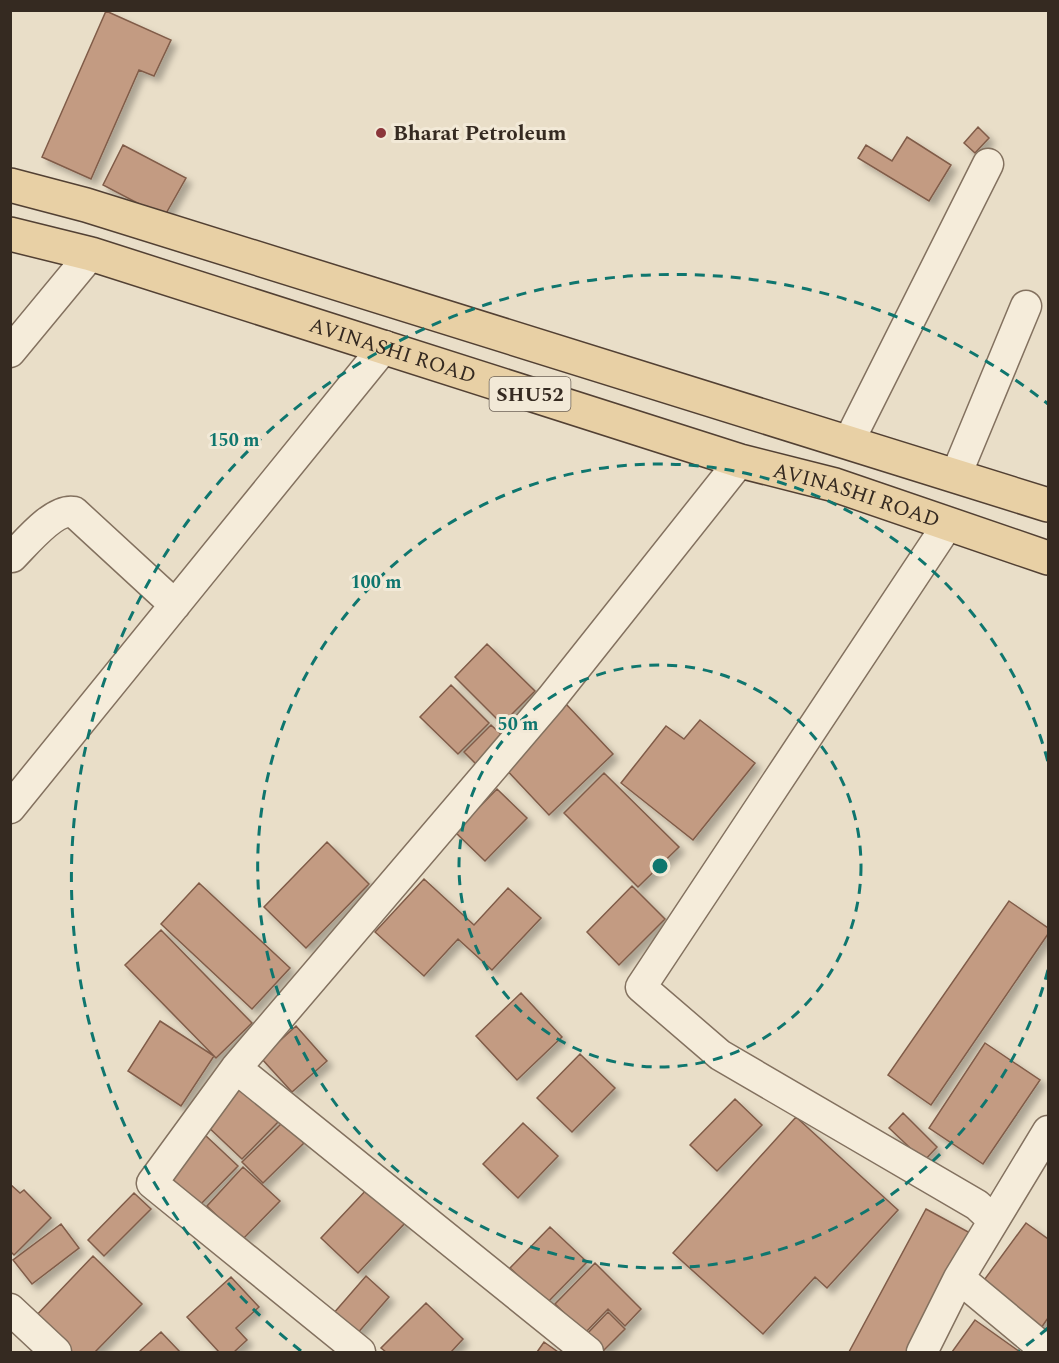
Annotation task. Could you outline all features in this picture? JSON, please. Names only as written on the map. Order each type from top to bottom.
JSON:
[{"type":"main road","name":"SHU52","points":[[10,185],[86,205],[755,415],[849,441],[1048,505]]},
{"type":"main road","name":"AVINASHI ROAD","points":[[10,234],[91,254],[740,461],[835,485],[1048,558]]},
{"type":"street","points":[[849,441],[988,164]]},
{"type":"street","points":[[10,352],[91,254]]},
{"type":"street","points":[[956,475],[1026,306]]},
{"type":"street","points":[[10,808],[385,346]]},
{"type":"street","points":[[360,1353],[152,1183],[236,1068],[551,699],[740,461]]},
{"type":"street","points":[[12,557],[57,514],[67,511],[74,512],[175,605]]},
{"type":"street","points":[[948,524],[642,987],[720,1055],[977,1205],[993,1220]]},
{"type":"street","points":[[236,1068],[588,1353]]},
{"type":"street","points":[[922,1353],[959,1278],[1048,1131]]},
{"type":"street","points":[[959,1278],[1048,1353]]},
{"type":"street","points":[[10,1309],[56,1353]]},
{"type":"building","points":[[106,11],[171,40],[154,76],[139,70],[91,179],[42,157]]},
{"type":"building","points":[[978,127],[989,138],[975,153],[964,143]]},
{"type":"building","points":[[907,137],[951,165],[929,201],[858,158],[866,145],[892,161]]},
{"type":"building","points":[[123,145],[186,178],[164,217],[103,185]]},
{"type":"building","points":[[487,644],[535,691],[502,724],[455,677]]},
{"type":"building","points":[[451,685],[489,723],[458,754],[420,717]]},
{"type":"building","points":[[566,704],[613,754],[549,815],[502,765]]},
{"type":"building","points":[[700,720],[755,763],[693,840],[621,783],[666,726],[684,739]]},
{"type":"building","points":[[491,725],[505,738],[478,766],[464,752]]},
{"type":"building","points":[[604,773],[679,847],[638,887],[564,813]]},
{"type":"building","points":[[497,789],[527,818],[485,861],[455,832]]},
{"type":"building","points":[[327,842],[369,884],[306,948],[264,907]]},
{"type":"building","points":[[424,879],[474,925],[508,888],[541,918],[492,970],[458,939],[424,976],[375,932]]},
{"type":"building","points":[[199,883],[290,968],[252,1009],[161,924]]},
{"type":"building","points":[[632,886],[665,919],[619,965],[587,932]]},
{"type":"building","points":[[1009,901],[1048,928],[1048,934],[931,1105],[888,1075]]},
{"type":"building","points":[[161,930],[252,1023],[216,1058],[125,965]]},
{"type":"building","points":[[521,993],[562,1037],[517,1080],[476,1036]]},
{"type":"building","points":[[160,1021],[214,1056],[181,1106],[128,1071]]},
{"type":"building","points":[[296,1026],[327,1061],[292,1092],[261,1058]]},
{"type":"building","points":[[985,1043],[1040,1080],[983,1164],[929,1128]]},
{"type":"building","points":[[580,1054],[615,1088],[572,1132],[537,1098]]},
{"type":"building","points":[[243,1085],[280,1120],[242,1159],[205,1124]]},
{"type":"building","points":[[735,1099],[762,1125],[717,1171],[690,1145]]},
{"type":"building","points":[[903,1113],[937,1147],[924,1161],[889,1128]]},
{"type":"building","points":[[796,1117],[898,1210],[827,1288],[815,1277],[763,1334],[673,1253]]},
{"type":"building","points":[[283,1122],[304,1143],[263,1183],[242,1162]]},
{"type":"building","points":[[523,1123],[558,1156],[518,1198],[483,1164]]},
{"type":"building","points":[[205,1135],[238,1166],[200,1205],[167,1174]]},
{"type":"building","points":[[243,1167],[280,1201],[242,1240],[207,1206]]},
{"type":"building","points":[[10,1184],[20,1193],[24,1190],[51,1218],[14,1255],[10,1251]]},
{"type":"building","points":[[369,1187],[406,1222],[358,1273],[321,1238]]},
{"type":"building","points":[[134,1193],[151,1209],[104,1256],[88,1240]]},
{"type":"building","points":[[926,1209],[972,1234],[909,1352],[849,1352]]},
{"type":"building","points":[[1026,1223],[1048,1239],[1048,1318],[1039,1331],[979,1287]]},
{"type":"building","points":[[61,1224],[79,1248],[32,1284],[13,1260]]},
{"type":"building","points":[[550,1227],[587,1262],[547,1303],[510,1268]]},
{"type":"building","points":[[93,1256],[142,1304],[95,1352],[65,1352],[32,1320]]},
{"type":"building","points":[[595,1263],[641,1309],[625,1326],[608,1309],[585,1333],[555,1304]]},
{"type":"building","points":[[366,1276],[389,1297],[356,1335],[333,1314]]},
{"type":"building","points":[[231,1277],[259,1307],[236,1328],[247,1340],[234,1352],[219,1352],[187,1317]]},
{"type":"building","points":[[426,1303],[463,1339],[451,1352],[386,1352],[381,1348]]},
{"type":"building","points":[[608,1312],[625,1329],[603,1351],[586,1335]]},
{"type":"building","points":[[975,1320],[1020,1352],[952,1352]]},
{"type":"building","points":[[161,1332],[180,1352],[139,1352]]},
{"type":"building","points":[[544,1342],[558,1352],[537,1352]]},
{"type":"place","name":"Bharat Petroleum","points":[[381,133]]}]
